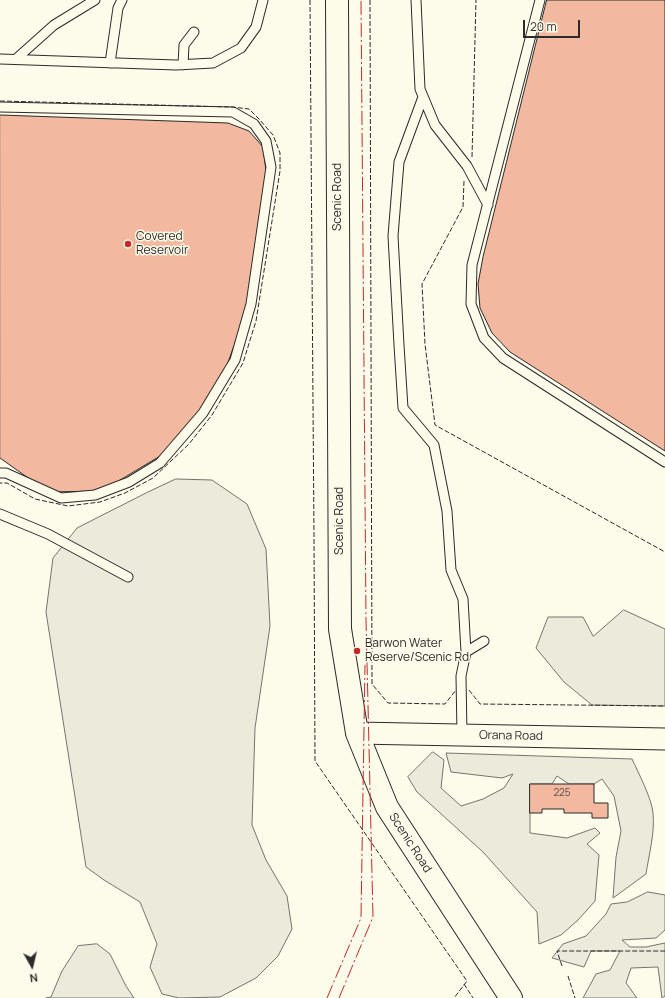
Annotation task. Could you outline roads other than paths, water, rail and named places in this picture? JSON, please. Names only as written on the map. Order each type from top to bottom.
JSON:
[{"type":"main road","name":"Scenic Road","points":[[337,0],[340,629],[357,733],[387,807],[511,998]]},
{"type":"street","name":"Orana Road","points":[[357,733],[665,739]]},
{"type":"lane","points":[[16,59],[54,25],[95,0]]},
{"type":"lane","points":[[110,63],[118,8],[122,0]]},
{"type":"lane","points":[[0,59],[183,65],[213,63],[241,48],[256,27],[263,0]]},
{"type":"lane","points":[[416,0],[420,88],[423,97],[435,125],[467,166],[488,205]]},
{"type":"lane","points":[[540,0],[472,265],[471,304],[484,338],[503,358],[665,462]]},
{"type":"lane","points":[[183,65],[184,45],[194,32]]},
{"type":"lane","points":[[423,97],[399,162],[393,236],[403,408],[434,445],[447,510],[451,570],[462,599],[466,652],[462,676],[462,735]]},
{"type":"lane","points":[[0,107],[233,112],[254,124],[266,141],[271,167],[252,304],[235,360],[203,413],[160,463],[129,482],[95,495],[61,498],[6,473],[0,473]]},
{"type":"lane","points":[[0,514],[48,534],[128,577]]},
{"type":"lane","points":[[466,652],[484,641]]},
{"type":"place","name":"Covered Reservoir","points":[[128,244]]},
{"type":"place","name":"Barwon Water Reserve/Scenic Rd","points":[[357,651]]}]
